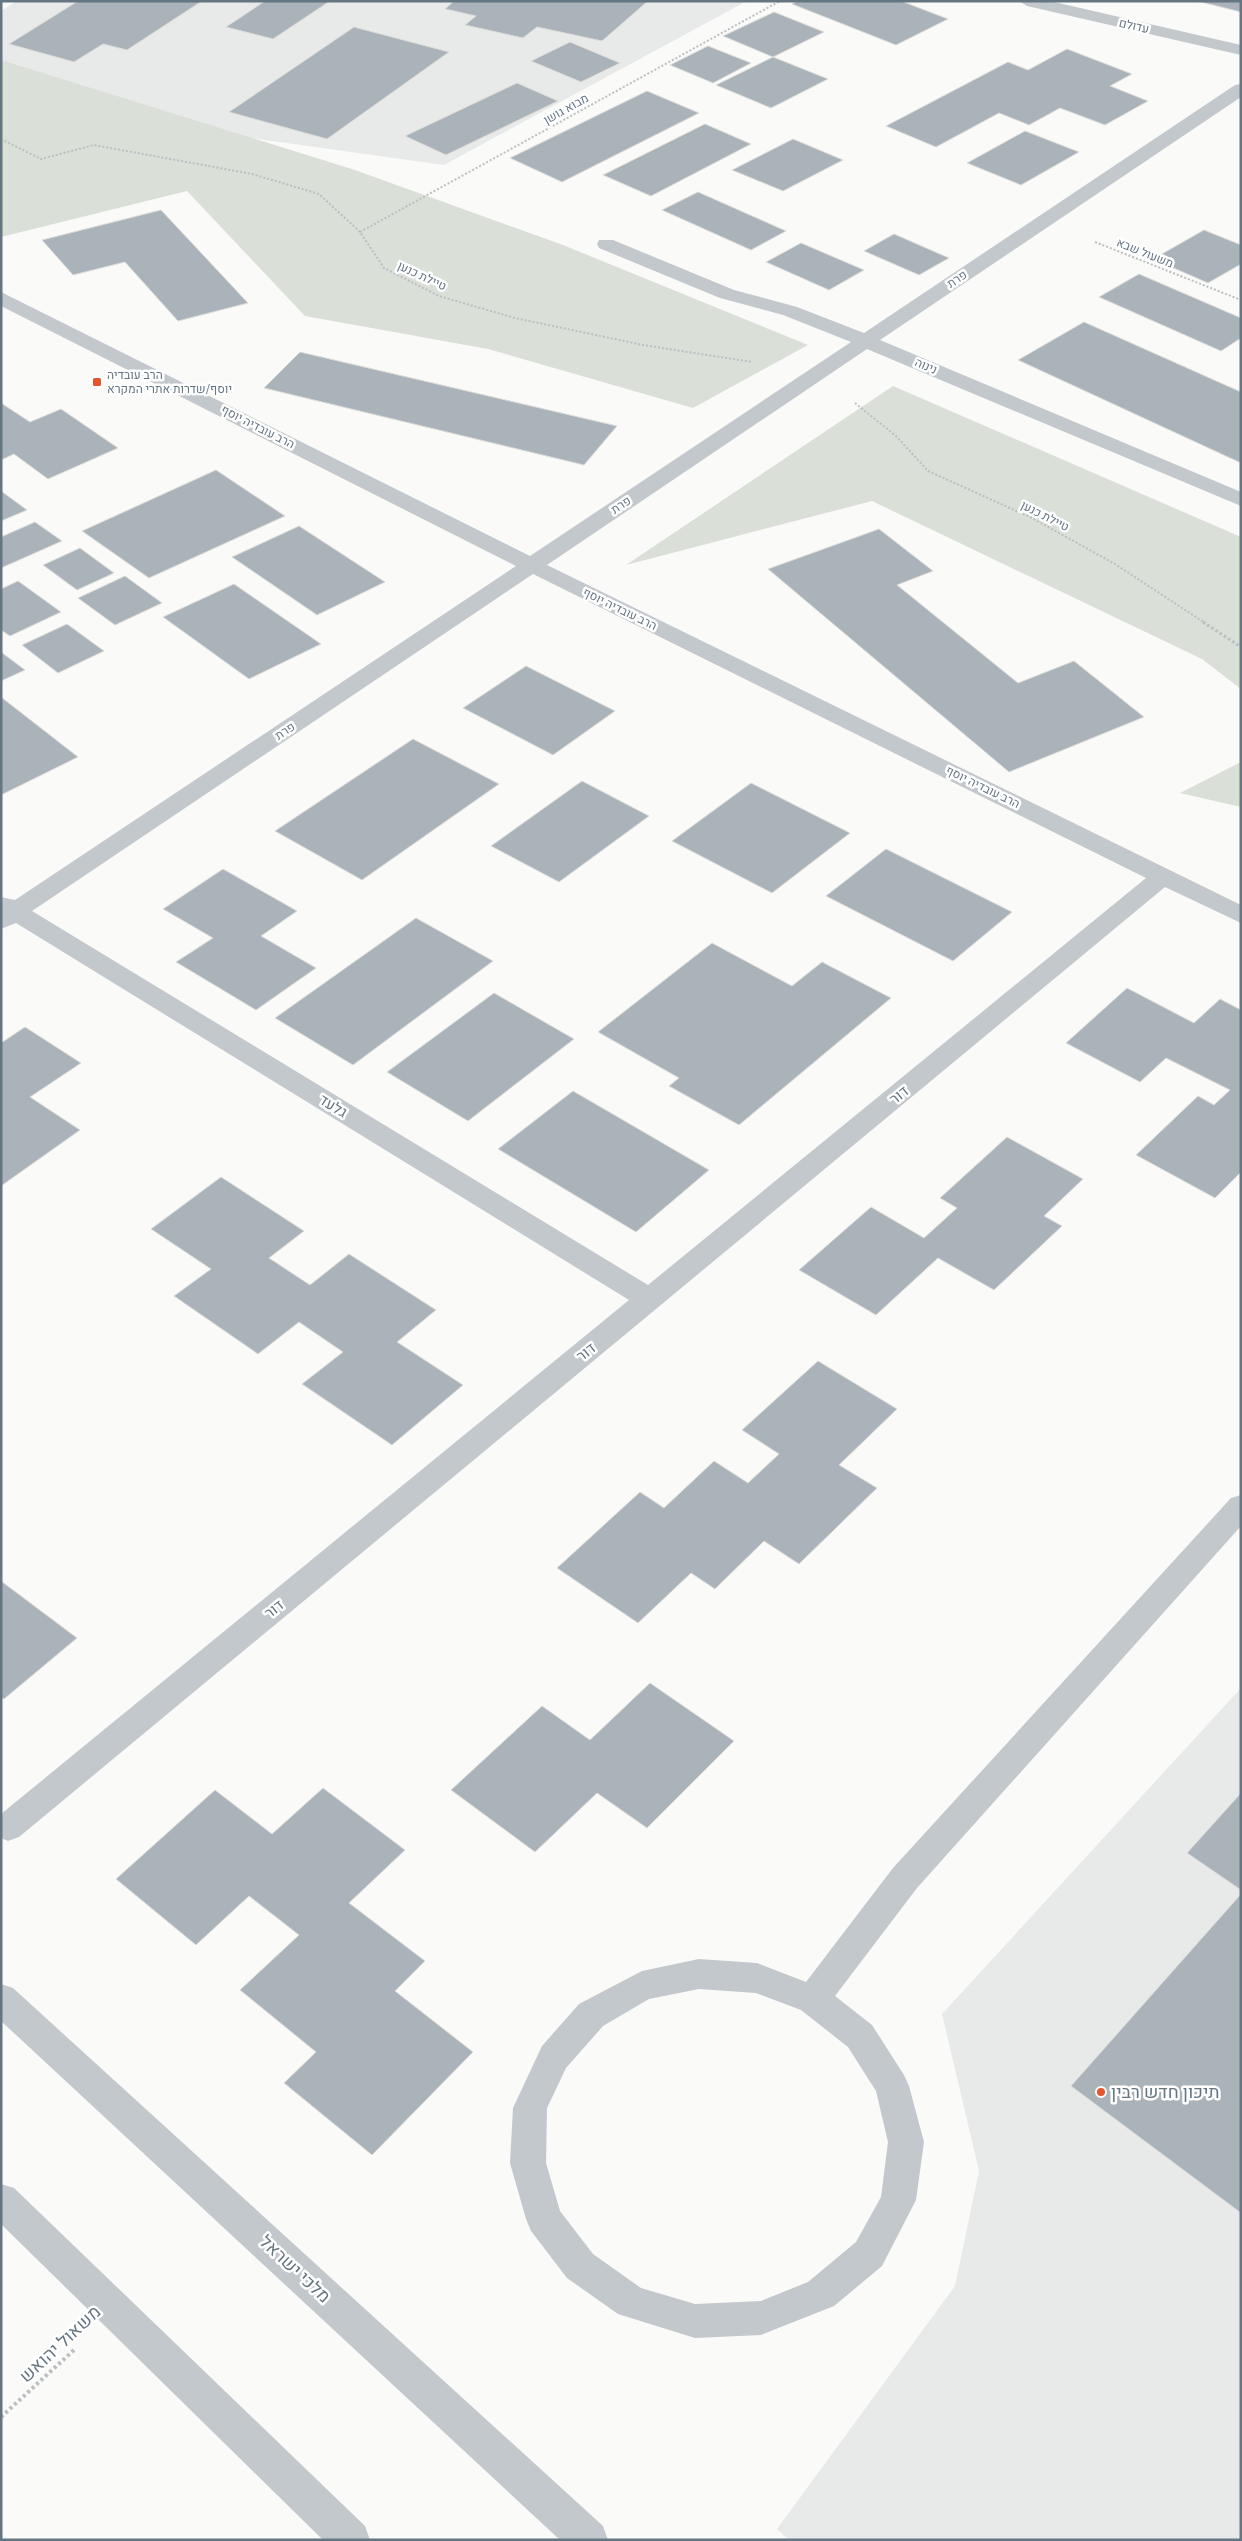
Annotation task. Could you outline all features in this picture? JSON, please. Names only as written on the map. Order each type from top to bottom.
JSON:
[{"type":"street","name":"עדולם","points":[[1028,1],[1241,50]]},
{"type":"street","name":"פרת","points":[[6,912],[531,565],[1241,89]]},
{"type":"street","name":"נינוה","points":[[606,244],[727,294],[790,311],[866,341],[1241,500]]},
{"type":"street","name":"הרב עובדיה יוסף","points":[[1,298],[531,565],[1241,915]]},
{"type":"street","name":"דור","points":[[8,1827],[1164,876]]},
{"type":"street","name":"גלעד","points":[[6,912],[650,1300]]},
{"type":"street","points":[[813,1999],[905,1878],[1241,1506]]},
{"type":"street","points":[[699,1974],[757,1978],[813,1999],[860,2036],[892,2086],[906,2142],[898,2200],[869,2254],[821,2294],[761,2318],[695,2321],[631,2302],[580,2266],[544,2219],[528,2163],[530,2108],[554,2057],[591,2015],[642,1986],[699,1974]]},
{"type":"street","name":"מלכי ישראל","points":[[1,1999],[589,2540]]},
{"type":"street","points":[[1,2200],[351,2540]]},
{"type":"path","name":"מבוא גושן","points":[[360,232],[780,1]]},
{"type":"path","name":"טיילת כנען","points":[[1,139],[42,159],[94,145],[252,174],[319,194],[360,232],[384,268],[439,296],[515,318],[644,345],[755,363]]},
{"type":"path","name":"משעול שבא","points":[[1043,222],[1241,300]]},
{"type":"path","name":"טיילת כנען","points":[[854,402],[896,436],[928,471],[1032,518],[1115,564],[1241,647]]},
{"type":"path","name":"משאול יהואש","points":[[1,2417],[116,2311]]},
{"type":"shaded area","points":[[17,1],[747,1],[444,165],[114,119],[1,61],[1,11]]},
{"type":"shaded area","points":[[1,60],[355,170],[563,245],[808,345],[693,408],[488,349],[305,316],[187,191],[1,237]]},
{"type":"shaded area","points":[[893,386],[1241,537],[1241,689],[1202,659],[872,501],[626,565]]},
{"type":"shaded area","points":[[1241,762],[1241,807],[1180,793]]},
{"type":"shaded area","name":"תיכון חדש רבין","points":[[1241,1688],[1241,2540],[789,2540],[777,2529],[955,2286],[979,2171],[942,2014]]},
{"type":"building","points":[[78,1],[202,1],[127,50],[103,44],[74,62],[9,44]]},
{"type":"building","points":[[265,1],[330,1],[273,39],[226,27]]},
{"type":"building","points":[[454,1],[648,1],[602,41],[537,27],[523,38],[465,25],[476,16],[445,9]]},
{"type":"building","points":[[797,1],[901,1],[948,19],[896,45],[792,4]]},
{"type":"building","points":[[1197,1],[1241,1],[1241,12]]},
{"type":"building","points":[[774,12],[824,32],[773,57],[723,36]]},
{"type":"building","points":[[354,27],[449,52],[327,139],[229,112]]},
{"type":"building","points":[[570,42],[620,63],[581,82],[531,61]]},
{"type":"building","points":[[708,46],[751,63],[713,83],[670,65]]},
{"type":"building","points":[[1067,49],[1132,74],[1110,86],[1148,101],[1105,125],[1060,108],[1029,125],[999,113],[936,147],[886,126],[1008,62],[1028,70]]},
{"type":"building","points":[[773,57],[828,79],[771,108],[716,85]]},
{"type":"building","points":[[517,83],[558,101],[446,155],[405,136]]},
{"type":"building","points":[[647,91],[699,113],[562,182],[510,158]]},
{"type":"building","points":[[705,124],[751,144],[651,196],[603,175]]},
{"type":"building","points":[[1025,131],[1079,152],[1021,185],[967,163]]},
{"type":"building","points":[[793,139],[843,160],[783,191],[732,170]]},
{"type":"building","points":[[698,192],[786,231],[751,250],[662,210]]},
{"type":"building","points":[[161,210],[248,303],[178,321],[125,262],[73,275],[42,240]]},
{"type":"building","points":[[1204,230],[1241,245],[1241,264],[1208,283],[1153,259]]},
{"type":"building","points":[[894,234],[949,258],[919,275],[864,251]]},
{"type":"building","points":[[801,243],[864,270],[829,290],[766,262]]},
{"type":"building","points":[[1139,274],[1241,318],[1241,338],[1221,351],[1099,297]]},
{"type":"building","points":[[1084,322],[1241,392],[1241,463],[1018,360]]},
{"type":"building","points":[[300,352],[617,426],[584,465],[264,388]]},
{"type":"building","points":[[1,403],[30,422],[61,409],[118,448],[48,479],[14,454],[1,460]]},
{"type":"building","points":[[216,470],[285,516],[149,578],[82,531]]},
{"type":"building","points":[[1,491],[27,510],[1,521]]},
{"type":"building","points":[[35,522],[62,541],[1,568],[1,537]]},
{"type":"building","points":[[299,526],[385,582],[317,615],[232,557]]},
{"type":"building","points":[[879,529],[933,571],[897,585],[1018,683],[1074,661],[1144,717],[1009,772],[768,569]]},
{"type":"building","points":[[80,548],[114,573],[77,590],[43,565]]},
{"type":"building","points":[[125,576],[162,603],[115,625],[78,598]]},
{"type":"building","points":[[18,581],[61,612],[10,636],[1,630],[1,589]]},
{"type":"building","points":[[234,584],[321,644],[249,679],[163,617]]},
{"type":"building","points":[[67,624],[104,651],[58,673],[22,645]]},
{"type":"building","points":[[1,652],[25,670],[1,681]]},
{"type":"building","points":[[526,666],[615,711],[553,755],[463,708]]},
{"type":"building","points":[[1,697],[78,757],[1,795]]},
{"type":"building","points":[[413,739],[499,784],[362,880],[275,831]]},
{"type":"building","points":[[582,781],[649,816],[559,882],[491,846]]},
{"type":"building","points":[[751,783],[850,833],[772,893],[672,841]]},
{"type":"building","points":[[886,849],[1012,912],[953,961],[826,896]]},
{"type":"building","points":[[223,869],[297,911],[261,936],[316,968],[256,1010],[176,962],[213,938],[163,909]]},
{"type":"building","points":[[416,918],[493,961],[353,1065],[275,1018]]},
{"type":"building","points":[[712,943],[792,986],[822,962],[891,998],[739,1125],[669,1086],[679,1078],[598,1032]]},
{"type":"building","points":[[1127,988],[1194,1023],[1220,999],[1241,1010],[1241,1172],[1215,1198],[1136,1155],[1198,1096],[1214,1105],[1230,1090],[1166,1058],[1140,1082],[1066,1043]]},
{"type":"building","points":[[494,993],[574,1039],[468,1121],[387,1072]]},
{"type":"building","points":[[25,1027],[81,1063],[30,1097],[80,1130],[1,1186],[1,1043]]},
{"type":"building","points":[[573,1091],[709,1170],[636,1232],[498,1149]]},
{"type":"building","points":[[1007,1137],[1083,1179],[1044,1216],[1062,1226],[994,1290],[938,1258],[876,1315],[799,1270],[871,1207],[924,1238],[957,1208],[940,1198]]},
{"type":"building","points":[[221,1177],[304,1231],[269,1258],[310,1285],[349,1254],[436,1310],[397,1342],[463,1385],[392,1445],[302,1384],[343,1352],[299,1322],[258,1354],[174,1296],[211,1269],[151,1229]]},
{"type":"building","points":[[818,1361],[897,1409],[839,1465],[877,1488],[799,1564],[764,1541],[715,1589],[691,1573],[638,1623],[557,1568],[640,1492],[664,1508],[714,1461],[748,1483],[779,1454],[742,1430]]},
{"type":"building","points":[[1,1581],[77,1638],[4,1699],[1,1698]]},
{"type":"building","points":[[650,1683],[734,1741],[647,1828],[597,1793],[535,1852],[451,1790],[542,1706],[590,1740]]},
{"type":"building","points":[[323,1788],[405,1850],[349,1903],[425,1961],[395,1991],[473,2052],[372,2155],[284,2083],[316,2052],[240,1990],[299,1935],[249,1896],[196,1945],[116,1879],[215,1790],[272,1834]]},
{"type":"building","points":[[1241,1793],[1241,1890],[1187,1853]]},
{"type":"building","points":[[1241,1894],[1241,2213],[1071,2086]]},
{"type":"place","name":"הרב עובדיה יוסף/שדרות אתרי המקרא","points":[[97,382]]},
{"type":"place","name":"תיכון חדש רבין","points":[[1101,2092]]}]
